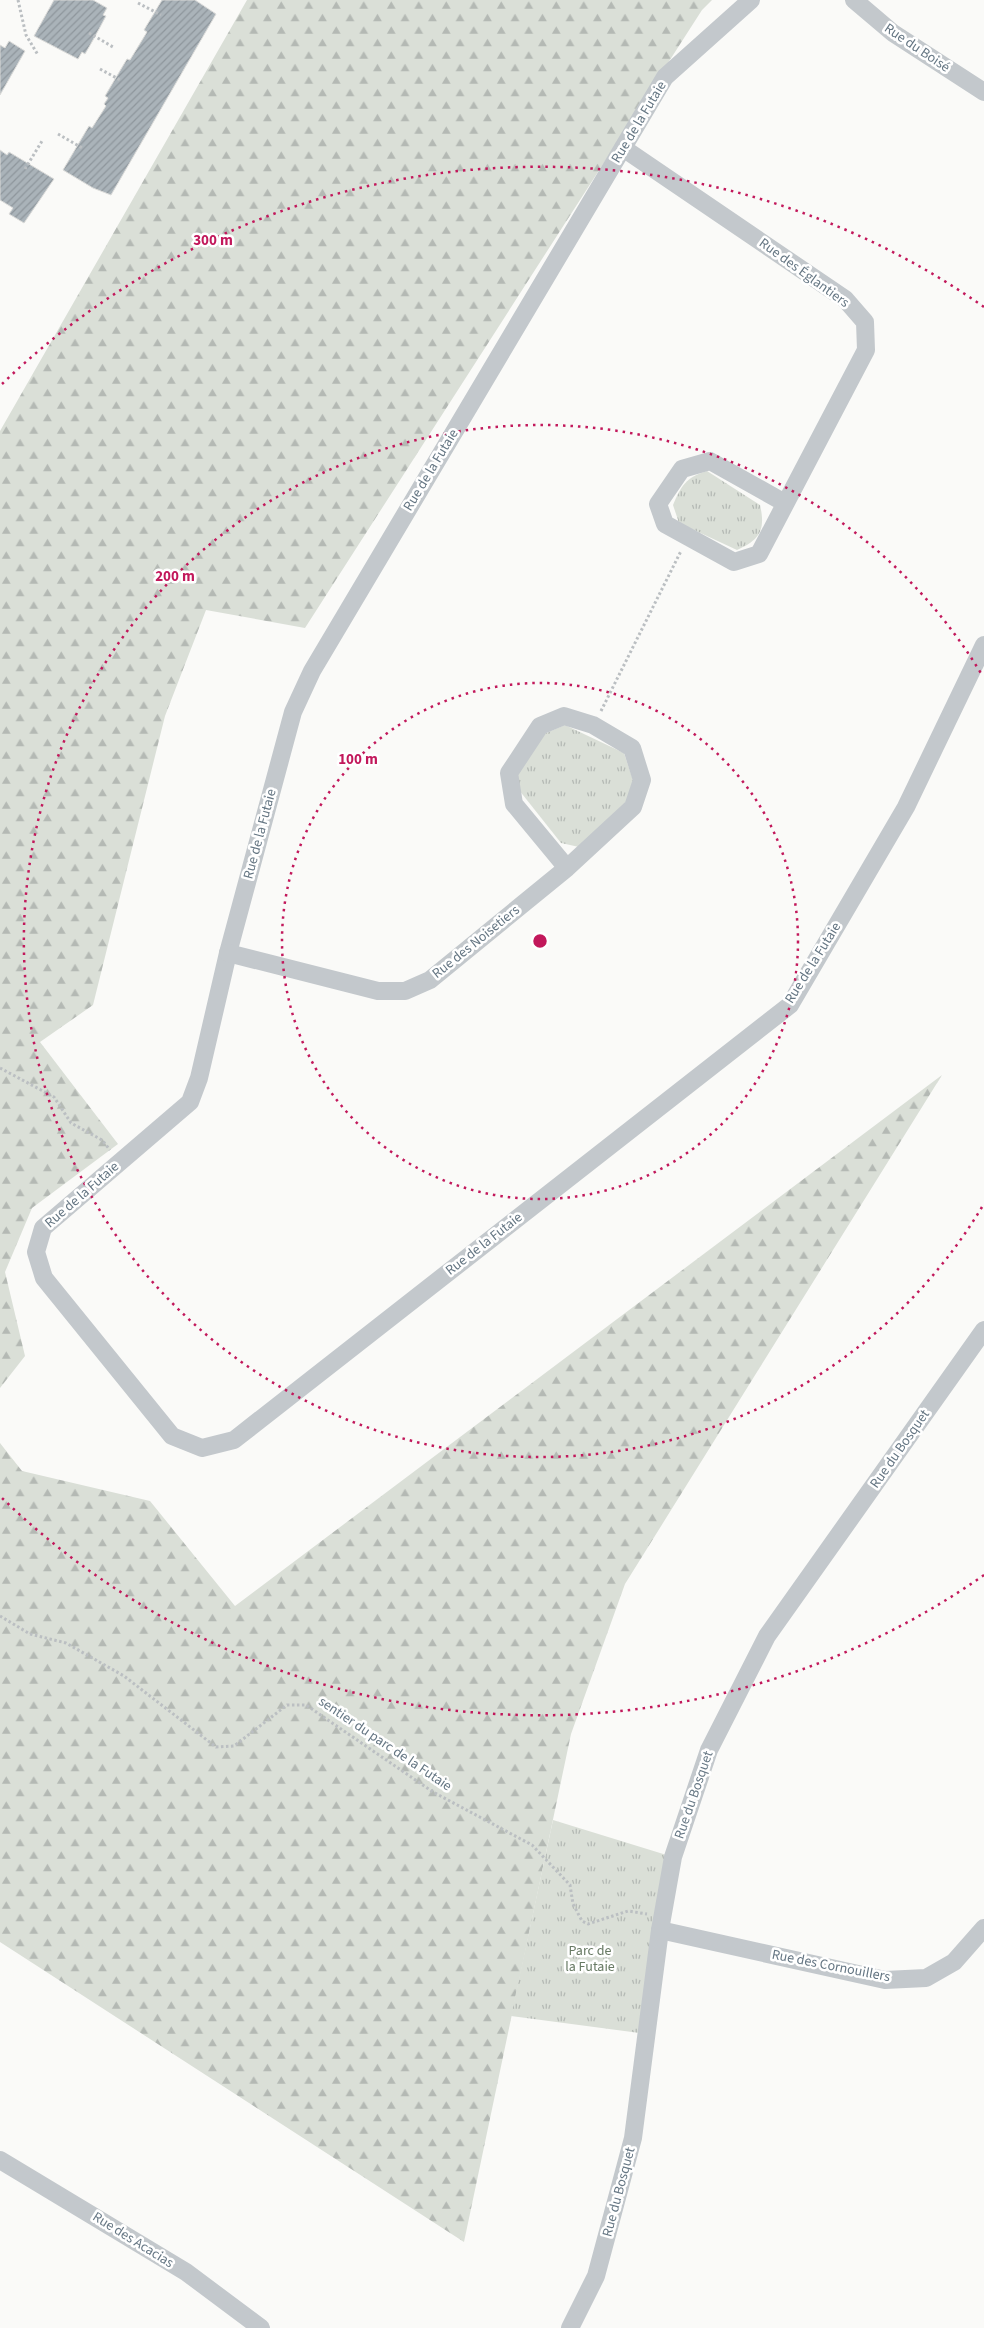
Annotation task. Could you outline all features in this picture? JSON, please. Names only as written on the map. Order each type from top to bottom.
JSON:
[{"type":"street","name":"Rue de la Futaie","points":[[751,0],[665,77],[312,671],[292,712],[228,953],[199,1078],[190,1102],[42,1228],[36,1252],[44,1278],[172,1436],[202,1448],[234,1440],[790,1005],[906,806],[984,645]]},
{"type":"street","name":"Rue du Boisé","points":[[854,0],[893,34],[984,92]]},
{"type":"street","name":"Rue des Églantiers","points":[[623,148],[845,299],[865,322],[866,350],[759,554],[734,562],[665,524],[658,504],[682,469],[710,461],[785,503]]},
{"type":"street","name":"Rue des Noisetiers","points":[[228,953],[378,991],[405,991],[430,980],[568,868],[633,806],[642,780],[632,748],[593,725],[564,716],[540,726],[510,773],[514,804],[568,868]]},
{"type":"street","name":"Rue du Bosquet","points":[[570,2328],[596,2276],[633,2138],[661,1923],[673,1857],[709,1750],[767,1636],[984,1330]]},
{"type":"street","name":"Rue des Cornouillers","points":[[661,1923],[885,1980],[926,1978],[954,1962],[984,1928]]},
{"type":"street","name":"Rue des Acacias","points":[[0,2160],[186,2272],[261,2328]]},
{"type":"path","points":[[18,0],[26,35],[38,55]]},
{"type":"path","points":[[138,3],[161,15]]},
{"type":"path","points":[[89,33],[113,46]]},
{"type":"path","points":[[100,69],[122,81]]},
{"type":"path","points":[[58,134],[84,149]]},
{"type":"path","points":[[25,169],[42,141]]},
{"type":"path","points":[[593,725],[688,538]]},
{"type":"path","points":[[0,1068],[54,1097],[71,1123],[102,1140],[120,1162]]},
{"type":"path","name":"sentier du parc de la Futaie","points":[[0,1616],[30,1634],[66,1642],[124,1676],[216,1747],[234,1746],[287,1705],[306,1705],[433,1792],[532,1845],[570,1885],[573,1904],[582,1921],[588,1924],[628,1911],[661,1923]]},
{"type":"green space","points":[[247,0],[712,0],[702,10],[305,628],[206,610],[165,716],[93,1005],[40,1042],[118,1144],[32,1208],[5,1272],[25,1356],[0,1388],[0,431]]},
{"type":"green space","points":[[707,471],[760,505],[762,522],[759,534],[751,542],[737,550],[679,523],[673,505],[679,493],[689,479]]},
{"type":"green space","points":[[565,725],[624,753],[633,780],[627,801],[579,847],[561,843],[519,790],[517,774],[544,734]]},
{"type":"green space","points":[[942,1075],[625,1584],[571,1734],[464,2242],[0,1942],[0,1443],[22,1471],[150,1501],[235,1606]]},
{"type":"green space","name":"Parc de la Futaie","points":[[553,1820],[673,1857],[647,2034],[511,2016]]},
{"type":"building","points":[[54,0],[93,0],[107,8],[103,15],[106,16],[93,40],[85,54],[82,52],[78,59],[34,36]]},
{"type":"building","points":[[162,0],[195,0],[216,14],[111,195],[93,188],[63,170],[89,126],[92,128],[106,106],[104,104],[108,98],[105,96],[127,59],[130,60],[147,32],[144,30]]},
{"type":"building","points":[[9,41],[25,51],[0,95],[0,45],[5,48]]},
{"type":"building","points":[[0,150],[7,155],[9,152],[54,179],[24,223],[9,214],[13,208],[0,200]]}]
